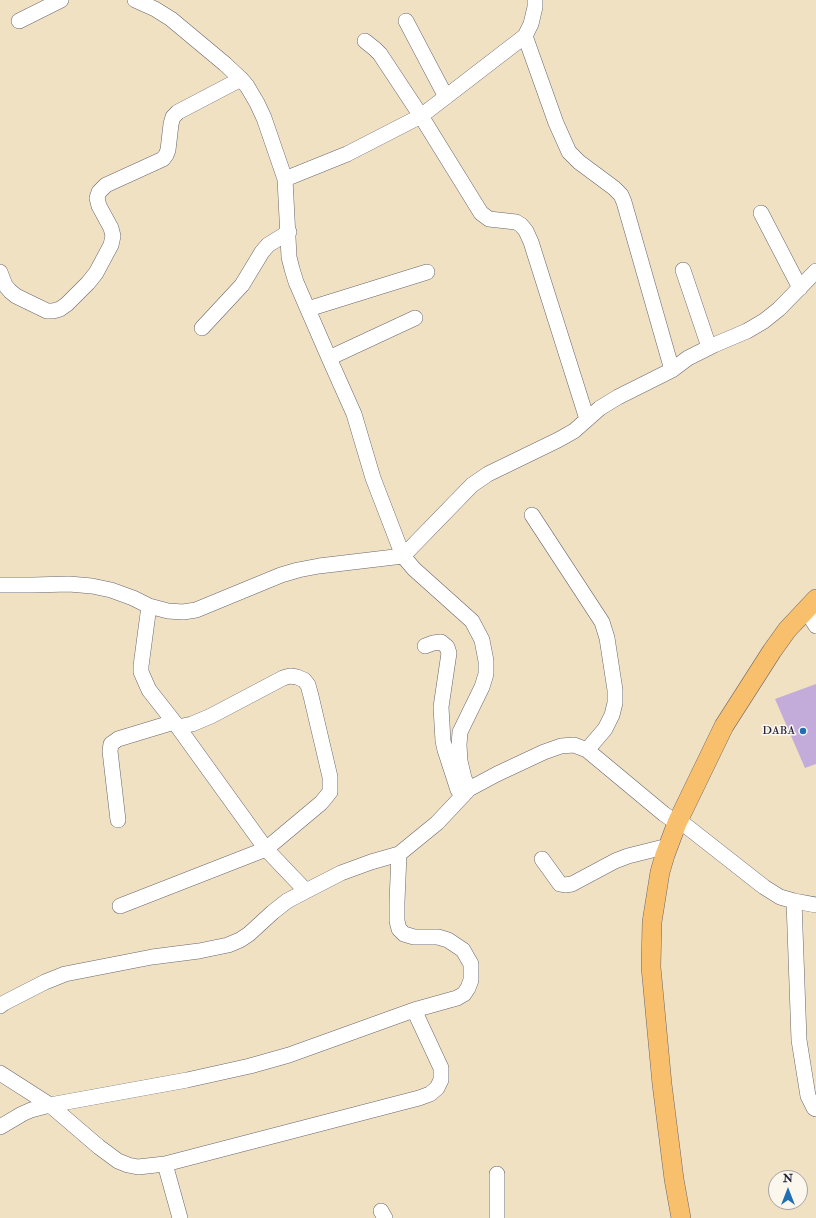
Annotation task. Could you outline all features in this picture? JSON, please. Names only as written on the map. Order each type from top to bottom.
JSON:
[{"type":"main road","points":[[681,1218],[674,1179],[662,1084],[651,967],[652,922],[659,878],[668,846],[677,823],[709,756],[738,703],[772,650],[787,630],[811,604]]},
{"type":"street","points":[[19,21],[61,0]]},
{"type":"street","points":[[135,0],[171,19],[226,64],[241,79],[257,103],[264,118],[285,180],[289,232],[289,257],[296,282],[354,414],[373,478],[403,556],[414,569],[472,621],[482,640],[486,661],[486,674],[460,738],[460,761],[464,778],[465,794]]},
{"type":"street","points":[[285,180],[347,154],[421,116],[525,36],[531,24],[535,0]]},
{"type":"street","points":[[406,21],[446,97]]},
{"type":"street","points":[[525,36],[556,123],[569,152],[579,162],[621,195],[672,370]]},
{"type":"street","points":[[366,42],[380,54],[421,116],[481,213],[489,219],[516,222],[526,231],[531,242],[587,419]]},
{"type":"street","points":[[0,272],[5,285],[16,296],[47,311],[60,309],[67,304],[96,273],[111,245],[113,236],[111,228],[99,206],[97,198],[99,192],[106,185],[162,159],[166,155],[171,124],[173,117],[178,112],[241,79]]},
{"type":"street","points":[[761,213],[800,288]]},
{"type":"street","points":[[202,328],[242,285],[262,252],[268,245],[289,232]]},
{"type":"street","points":[[683,270],[709,347]]},
{"type":"street","points":[[0,585],[69,584],[92,586],[111,590],[149,606],[168,611],[183,612],[196,610],[281,575],[298,570],[403,556],[472,485],[488,474],[574,431],[600,408],[618,397],[672,370],[688,358],[709,347],[747,331],[764,321],[779,309],[816,271]]},
{"type":"street","points":[[308,309],[427,272]]},
{"type":"street","points":[[329,358],[415,318]]},
{"type":"street","points":[[532,515],[606,630],[615,690],[615,703],[612,715],[605,729],[587,750]]},
{"type":"street","points":[[811,604],[816,626]]},
{"type":"street","points":[[149,606],[141,666],[141,672],[149,690],[266,849],[306,891]]},
{"type":"street","points":[[425,646],[440,642],[447,647],[449,653],[441,707],[443,741],[448,762],[465,794]]},
{"type":"street","points":[[118,820],[110,751],[111,744],[118,739],[176,725],[192,724],[211,716],[283,678],[290,676],[304,680],[308,685],[330,777],[330,792],[321,803],[266,849],[120,906]]},
{"type":"street","points":[[1,1003],[65,974],[152,956],[199,951],[228,945],[240,940],[287,901],[342,873],[399,854],[437,822],[465,794],[497,774],[544,752],[561,746],[574,745],[587,750],[677,823],[685,826],[706,841],[764,887],[780,897],[816,905]]},
{"type":"street","points":[[542,859],[560,884],[565,885],[572,884],[615,861],[628,856],[668,846]]},
{"type":"street","points":[[0,1127],[31,1110],[50,1105],[187,1080],[250,1066],[289,1055],[414,1010],[457,998],[464,994],[471,980],[470,964],[463,950],[448,940],[438,937],[414,937],[404,934],[399,929],[397,922],[397,902],[399,854]]},
{"type":"street","points":[[794,901],[799,1040],[808,1096],[814,1108],[816,1108]]},
{"type":"street","points":[[0,1073],[50,1105],[99,1147],[118,1161],[138,1167],[165,1164],[430,1094],[437,1088],[440,1080],[441,1068],[414,1010]]},
{"type":"street","points":[[165,1164],[180,1218]]},
{"type":"street","points":[[497,1218],[498,1174]]},
{"type":"building","name":"DABA","points":[[816,684],[816,764],[805,768],[775,699]]},
{"type":"place","name":"DABA","points":[[803,731]]}]
